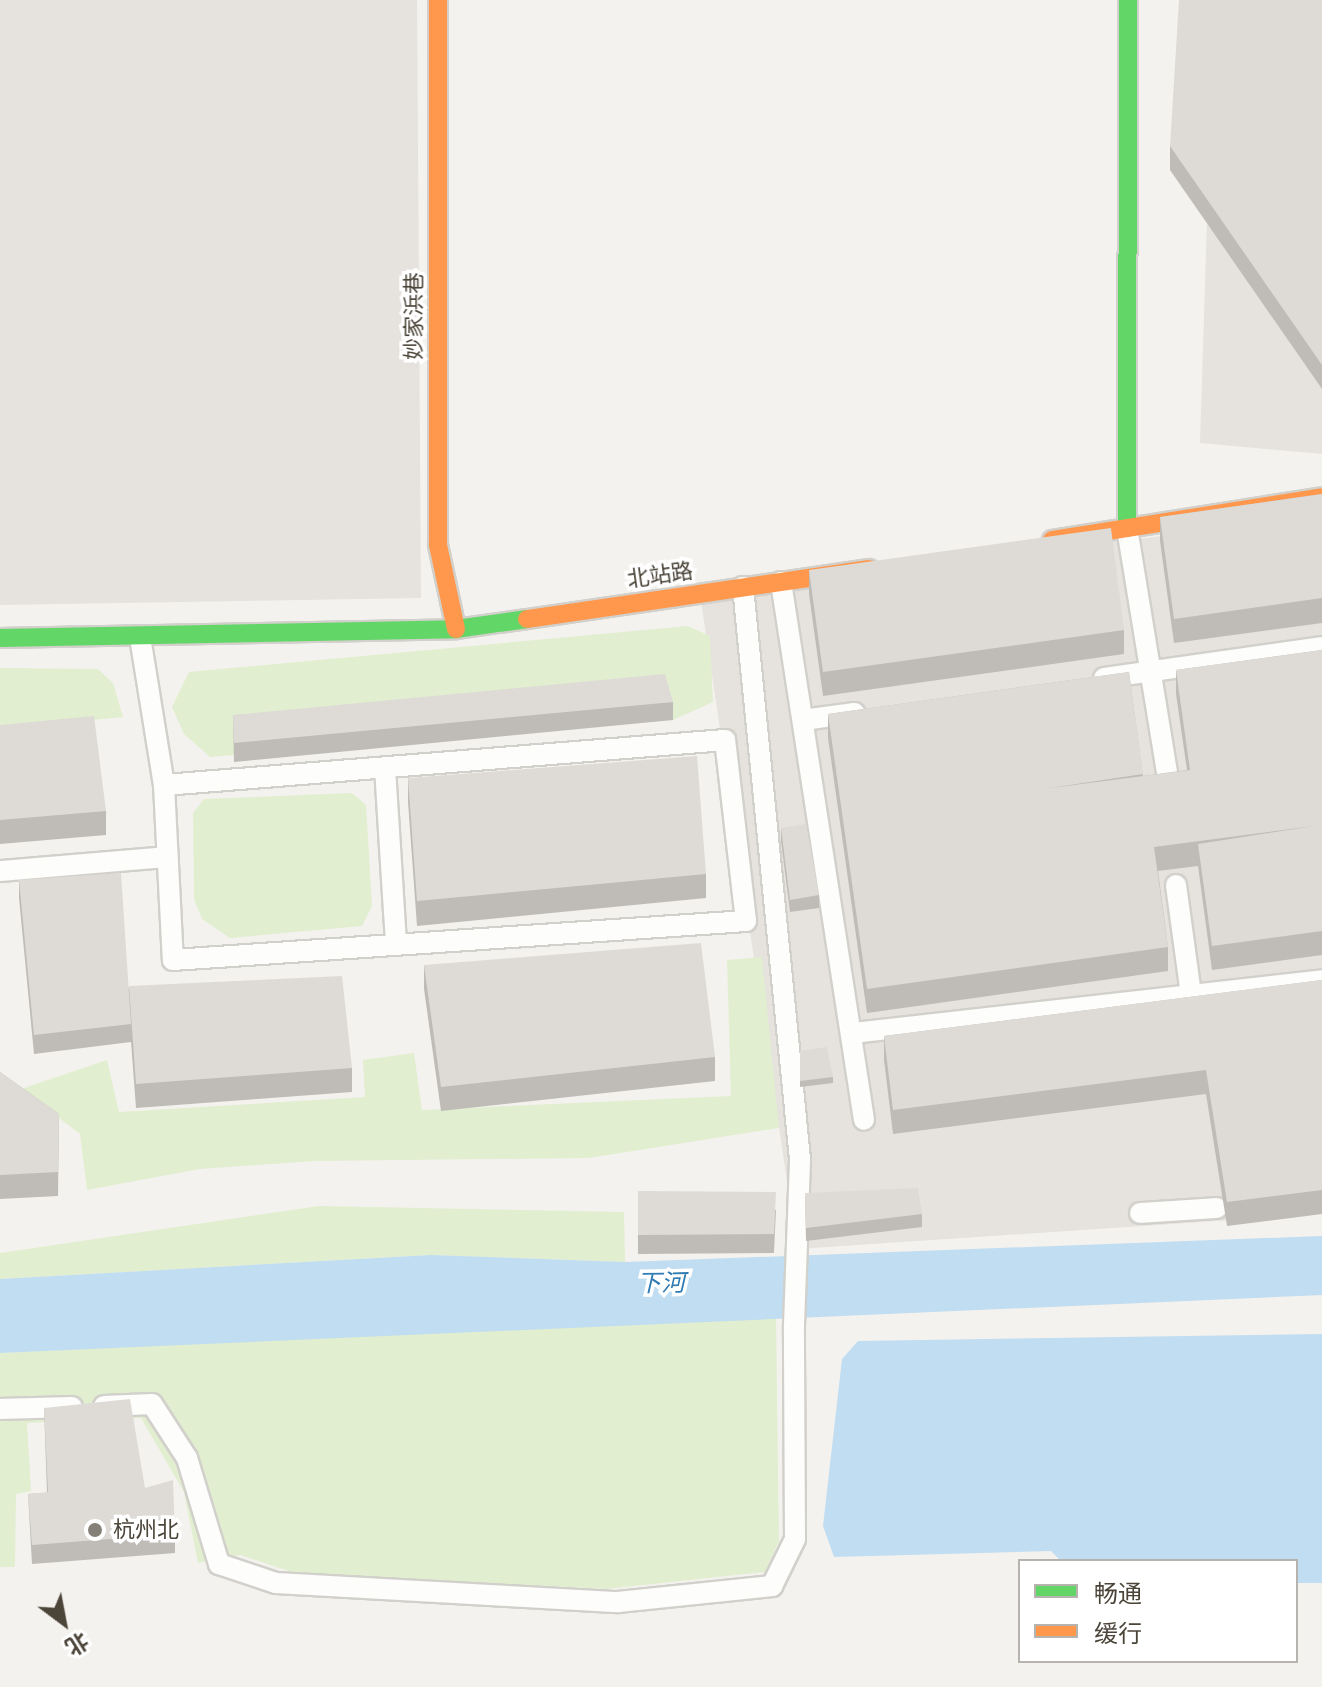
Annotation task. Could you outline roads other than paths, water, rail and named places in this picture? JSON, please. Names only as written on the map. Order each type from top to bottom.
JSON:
[{"type":"street","name":"妙家浜巷","points":[[438,0],[438,545],[456,629]]},
{"type":"street","points":[[1127,528],[1128,0]]},
{"type":"street","points":[[1036,542],[1322,497]]},
{"type":"street","name":"北站路","points":[[0,638],[456,629],[884,566]]},
{"type":"lane","points":[[1127,528],[1153,671],[1168,778]]},
{"type":"lane","points":[[781,582],[864,1120]]},
{"type":"lane","points":[[0,1409],[152,1404],[187,1458],[219,1564],[276,1583],[618,1602],[772,1586],[795,1539],[794,1325],[800,1159],[743,587]]},
{"type":"lane","points":[[140,637],[164,785],[173,960],[746,921],[725,740],[164,785]]},
{"type":"lane","points":[[1077,681],[1322,647]]},
{"type":"lane","points":[[803,720],[879,710]]},
{"type":"lane","points":[[385,768],[396,945]]},
{"type":"lane","points":[[0,871],[167,857]]},
{"type":"lane","points":[[1176,885],[1191,994]]},
{"type":"lane","points":[[853,1033],[1322,980]]},
{"type":"lane","points":[[1140,1213],[1217,1208]]},
{"type":"water","name":"下河","points":[[1322,1236],[1322,1295],[0,1353],[0,1279],[431,1255],[625,1262]]},
{"type":"water","points":[[1322,1334],[1322,1583],[1298,1583],[1298,1559],[1059,1559],[1051,1551],[834,1557],[823,1526],[842,1359],[858,1341]]},
{"type":"place","name":"杭州北","points":[[95,1530]]}]
